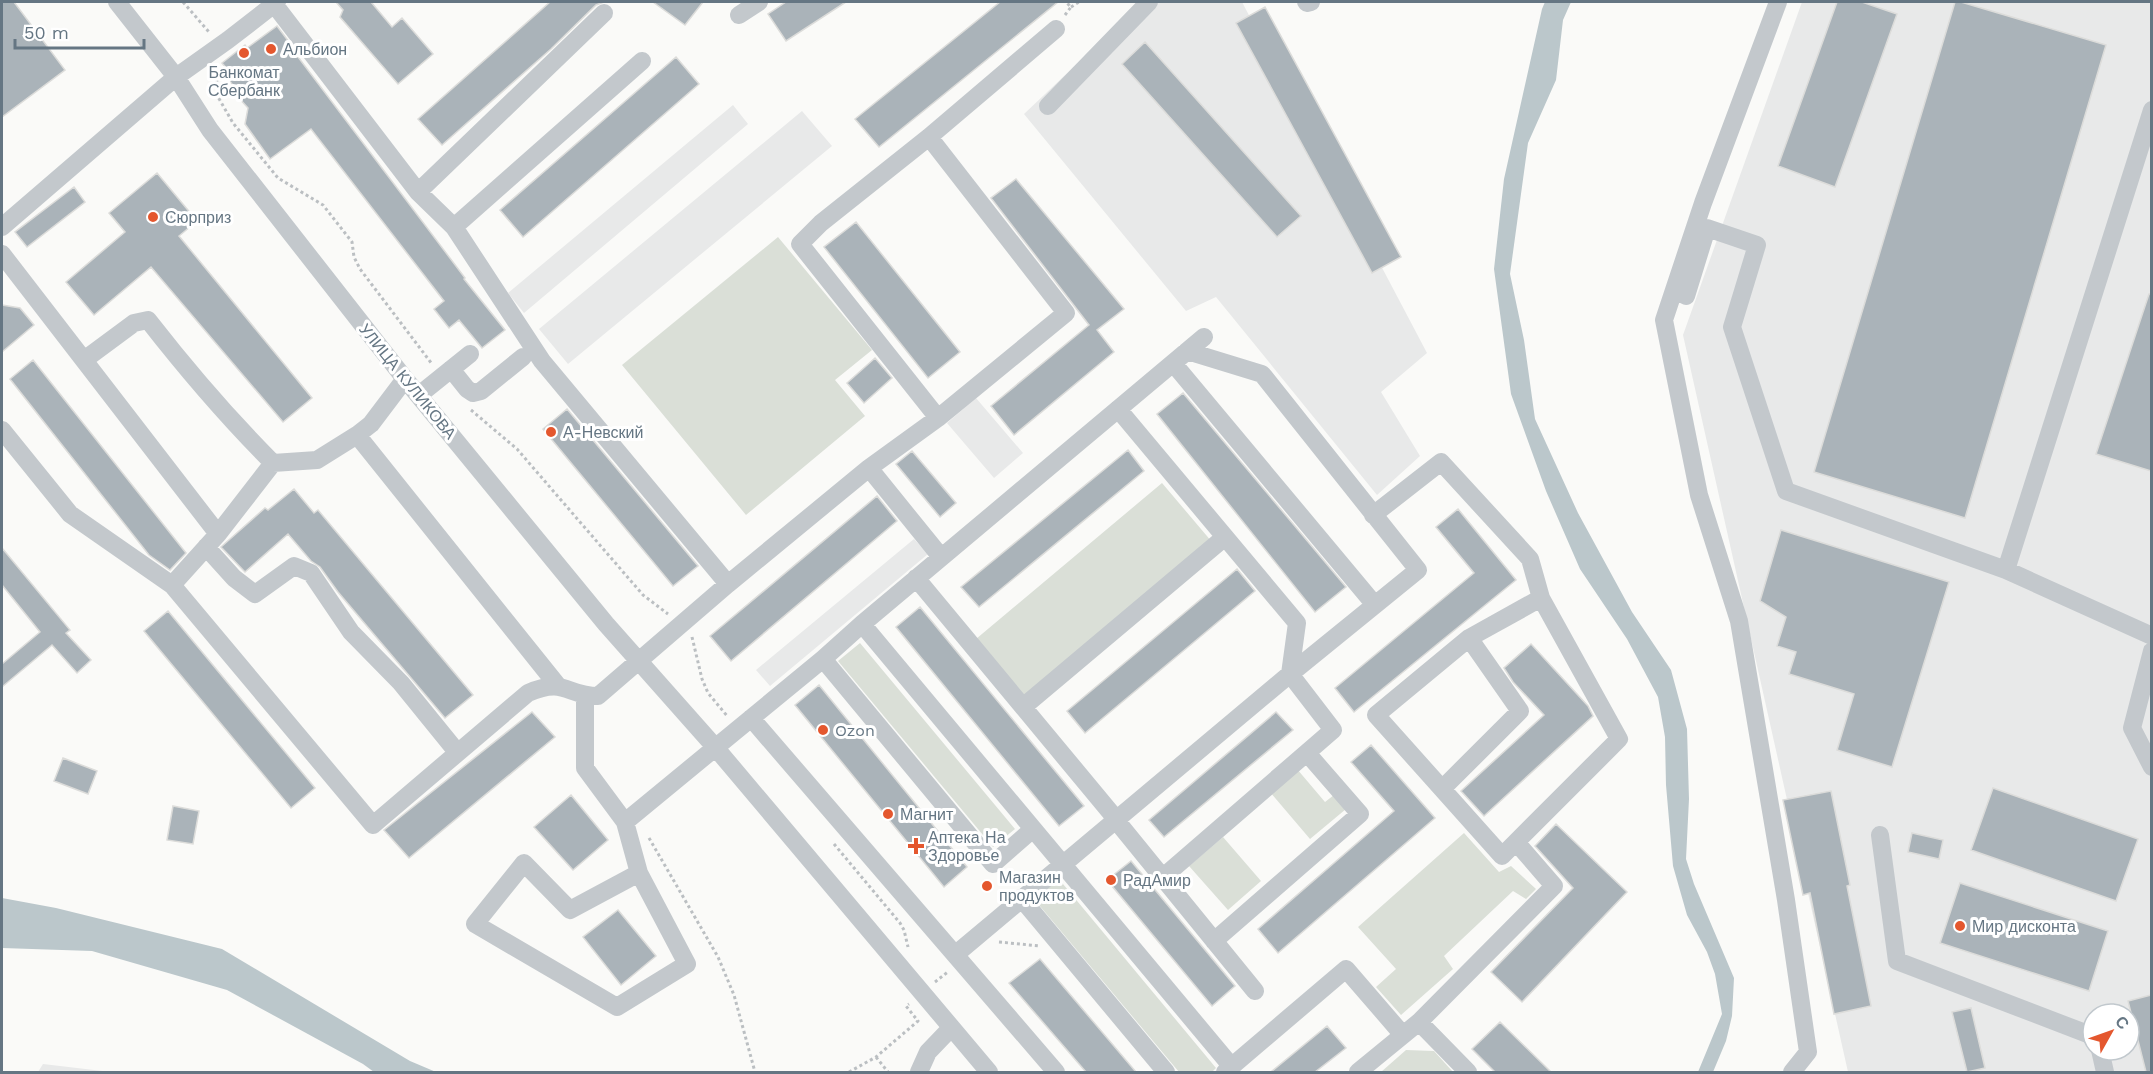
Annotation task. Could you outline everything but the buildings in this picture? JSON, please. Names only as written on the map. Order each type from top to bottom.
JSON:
[{"type":"street","name":"УЛИЦА КУЛИКОВА","points":[[117,2],[176,77],[210,130],[405,379],[606,624],[715,747],[989,1072]]},
{"type":"street","points":[[739,15],[759,2]]},
{"type":"street","points":[[1048,106],[1149,2]]},
{"type":"street","points":[[1778,2],[1703,203],[1664,320],[1700,495],[1739,621],[1786,900],[1808,1052],[1792,1072]]},
{"type":"street","points":[[2,227],[176,77],[276,3],[418,192],[454,227],[542,361],[728,584]]},
{"type":"street","points":[[418,192],[604,13]]},
{"type":"street","points":[[938,418],[800,244],[821,223],[929,137],[1056,29]]},
{"type":"street","points":[[454,227],[642,61]]},
{"type":"street","points":[[2006,570],[2151,110]]},
{"type":"street","points":[[2,430],[70,514],[172,585],[373,825],[528,693],[543,687],[558,686],[585,696],[598,696],[728,584],[869,468],[938,418],[1066,313],[929,137]]},
{"type":"street","points":[[1686,296],[1707,228],[1757,245],[1732,327],[1786,491],[2006,570],[2151,636]]},
{"type":"street","points":[[2,254],[84,360],[212,541],[234,579],[255,594],[294,566],[311,573],[351,632],[401,683],[457,752]]},
{"type":"street","points":[[84,360],[134,323],[148,320],[186,368],[244,434],[273,463]]},
{"type":"street","points":[[630,818],[823,659],[916,578],[1204,337]]},
{"type":"street","points":[[419,395],[470,354]]},
{"type":"street","points":[[446,373],[473,393],[481,391],[523,357]]},
{"type":"street","points":[[958,957],[973,939],[1021,898],[1418,570],[1262,374],[1180,357]]},
{"type":"street","points":[[1180,357],[1375,605]]},
{"type":"street","points":[[172,585],[212,541],[273,463],[317,460],[357,435],[371,424],[405,379]]},
{"type":"street","points":[[1118,409],[1297,623],[1290,674],[1333,730],[1162,878]]},
{"type":"street","points":[[357,435],[558,686]]},
{"type":"street","points":[[1373,515],[1441,462],[1530,559],[1541,598],[1618,740],[1502,856],[1376,715],[1469,638],[1541,598]]},
{"type":"street","points":[[869,468],[941,557]]},
{"type":"street","points":[[1023,707],[1225,537]]},
{"type":"street","points":[[916,578],[1255,991]]},
{"type":"street","points":[[862,624],[1062,864],[1228,1070],[1346,969],[1403,1035]]},
{"type":"street","points":[[1442,789],[1520,711],[1469,638]]},
{"type":"street","points":[[2151,651],[2132,728],[2151,767]]},
{"type":"street","points":[[823,659],[993,864],[1033,830]]},
{"type":"street","points":[[585,696],[585,768],[630,818],[639,873],[687,964],[616,1007],[475,924],[524,863],[570,910],[639,873]]},
{"type":"street","points":[[745,723],[958,957],[1056,1072]]},
{"type":"street","points":[[1214,941],[1360,814],[1306,753]]},
{"type":"street","points":[[1881,835],[1897,961],[2081,1031]]},
{"type":"street","points":[[1358,1072],[1419,1022],[1554,886],[1516,842]]},
{"type":"street","points":[[1021,898],[1166,1072]]},
{"type":"street","points":[[1419,1022],[1468,1072]]},
{"type":"street","points":[[919,1072],[928,1052],[951,1028]]},
{"type":"path","points":[[183,2],[226,52],[216,73],[218,97],[233,123],[278,178],[323,205],[352,242],[354,257],[360,269],[446,373]]},
{"type":"path","points":[[1071,7],[1079,2]]},
{"type":"path","points":[[467,406],[517,449],[643,595],[682,624],[693,638],[702,679],[708,693],[745,723]]},
{"type":"path","points":[[630,818],[718,957],[734,995],[755,1072]]},
{"type":"path","points":[[834,844],[900,923],[910,952]]},
{"type":"path","points":[[973,939],[1064,949]]},
{"type":"path","points":[[849,1072],[876,1057],[918,1021],[906,1006],[958,957]]},
{"type":"path","points":[[876,1057],[888,1072]]},
{"type":"shaded area","points":[[1142,2],[1242,2],[1427,353],[1381,392],[1420,456],[1377,495],[1216,297],[1186,311],[1024,114]]},
{"type":"shaded area","points":[[1545,2],[1571,2],[1563,20],[1556,80],[1528,143],[1510,274],[1524,340],[1535,419],[1578,513],[1632,612],[1671,670],[1687,729],[1689,799],[1686,859],[1694,884],[1734,978],[1732,1016],[1726,1041],[1713,1072],[1698,1072],[1722,1014],[1715,974],[1707,952],[1687,915],[1673,866],[1666,785],[1665,737],[1658,697],[1627,639],[1580,569],[1546,491],[1511,394],[1494,269],[1504,179]]},
{"type":"shaded area","points":[[1802,2],[2151,2],[2151,1072],[1848,1072],[1683,335]]},
{"type":"shaded area","points":[[733,105],[748,124],[524,313],[508,293]]},
{"type":"shaded area","points":[[802,111],[832,146],[568,364],[539,329]]},
{"type":"shaded area","points":[[778,237],[872,350],[835,380],[865,416],[746,515],[622,365]]},
{"type":"shaded area","points":[[976,398],[1023,453],[994,478],[947,423]]},
{"type":"shaded area","points":[[1162,483],[1212,542],[1026,699],[976,639]]},
{"type":"shaded area","points":[[914,539],[928,554],[770,686],[756,670]]},
{"type":"shaded area","points":[[860,643],[1015,829],[993,847],[838,661]]},
{"type":"shaded area","points":[[1297,769],[1325,802],[1334,795],[1346,809],[1310,839],[1270,792]]},
{"type":"shaded area","points":[[1464,833],[1499,872],[1511,866],[1536,889],[1526,899],[1513,891],[1444,956],[1453,969],[1401,1015],[1376,987],[1396,969],[1358,927]]},
{"type":"shaded area","points":[[1223,837],[1261,881],[1228,910],[1189,866]]},
{"type":"shaded area","points":[[1058,878],[1216,1068],[1212,1072],[1179,1072],[1034,899]]},
{"type":"shaded area","points":[[2,898],[56,908],[222,949],[410,1061],[436,1072],[374,1072],[227,990],[92,951],[2,948]]},
{"type":"shaded area","points":[[1406,1050],[1434,1051],[1453,1072],[1381,1072]]},
{"type":"shaded area","points":[[43,1064],[111,1072],[38,1072]]},
{"type":"place","name":"Альбион","points":[[271,49]]},
{"type":"place","name":"Банкомат Сбербанк","points":[[244,53]]},
{"type":"place","name":"Сюрприз","points":[[153,217]]},
{"type":"place","name":"А-Невский","points":[[551,432]]},
{"type":"place","name":"Ozon","points":[[823,730]]},
{"type":"place","name":"Магнит","points":[[888,814]]},
{"type":"place","name":"Аптека На Здоровье","points":[[916,846]]},
{"type":"place","name":"РадАмир","points":[[1111,880]]},
{"type":"place","name":"Магазин продуктов","points":[[987,886]]},
{"type":"place","name":"Мир дисконта","points":[[1960,926]]}]
